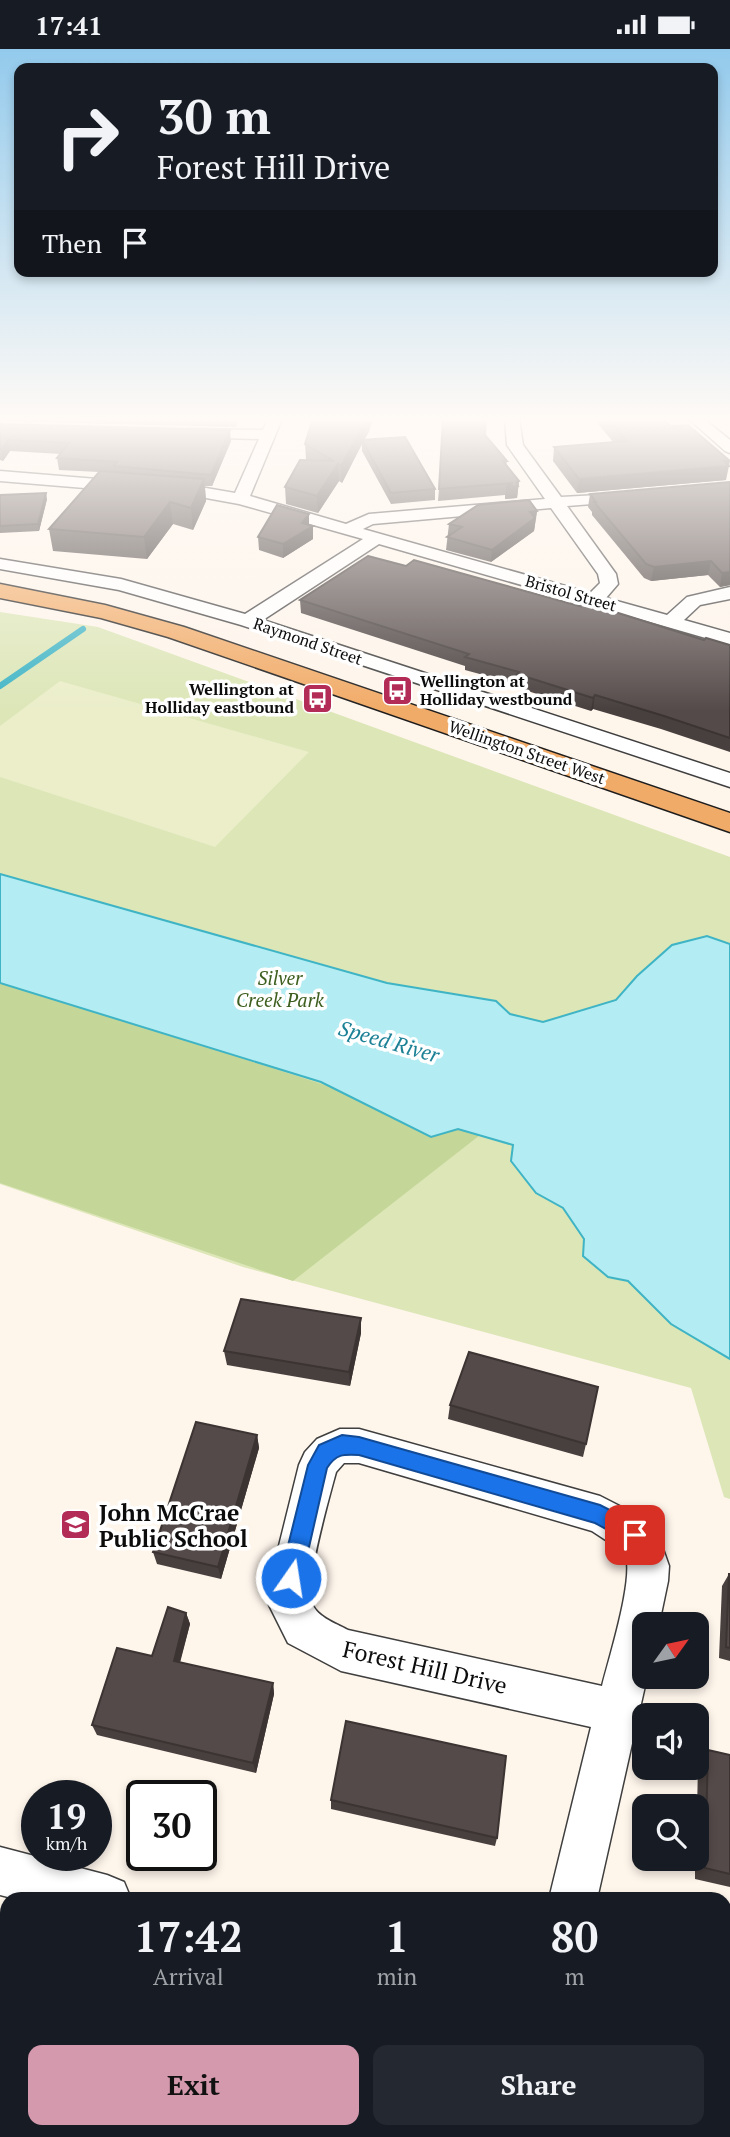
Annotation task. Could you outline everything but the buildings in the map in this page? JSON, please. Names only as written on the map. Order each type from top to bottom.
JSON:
[{"type":"main road","name":"Wellington Street West","points":[[0,591],[105,612],[176,632],[730,823]]},
{"type":"street","name":"Bristol Street","points":[[301,516],[730,639]]},
{"type":"street","points":[[347,530],[369,519],[399,516]]},
{"type":"street","points":[[566,516],[607,574],[609,584],[594,600]]},
{"type":"street","points":[[248,621],[377,538]]},
{"type":"street","name":"Raymond Street","points":[[0,564],[121,585],[248,621],[730,780]]},
{"type":"street","points":[[671,621],[694,601],[730,593]]},
{"type":"street","name":"Forest Hill Drive","points":[[575,1892],[615,1711],[648,1581],[650,1560],[635,1535],[600,1515],[359,1446],[342,1444],[326,1452],[318,1465],[291,1578],[290,1605],[303,1628],[341,1650],[615,1711]]},
{"type":"street","points":[[0,1871],[80,1892]]},
{"type":"green space","name":"Silver Creek Park","points":[[0,612],[98,627],[730,857],[730,1499],[724,1497],[691,1388],[243,1267],[0,1184]]},
{"type":"green space","points":[[60,681],[309,752],[215,847],[0,777],[0,726]]},
{"type":"green space","points":[[0,983],[480,1135],[293,1281],[0,1183]]},
{"type":"water","name":"Speed River","points":[[0,874],[387,983],[496,1001],[510,1014],[543,1022],[616,1000],[637,976],[672,945],[707,936],[730,944],[730,1359],[671,1324],[628,1281],[608,1277],[583,1256],[584,1239],[563,1208],[536,1193],[511,1161],[513,1145],[458,1129],[431,1137],[321,1082],[0,983]]},
{"type":"waterway","points":[[0,686],[83,629]]},
{"type":"place","name":"Wellington at Holliday westbound","points":[[397,690]]},
{"type":"place","name":"Wellington at Holliday eastbound","points":[[317,698]]},
{"type":"place","name":"John McCrae Public School","points":[[76,1525]]},
{"type":"route","points":[[291,1578],[318,1465],[326,1452],[342,1444],[359,1446],[600,1515],[635,1535]]}]
